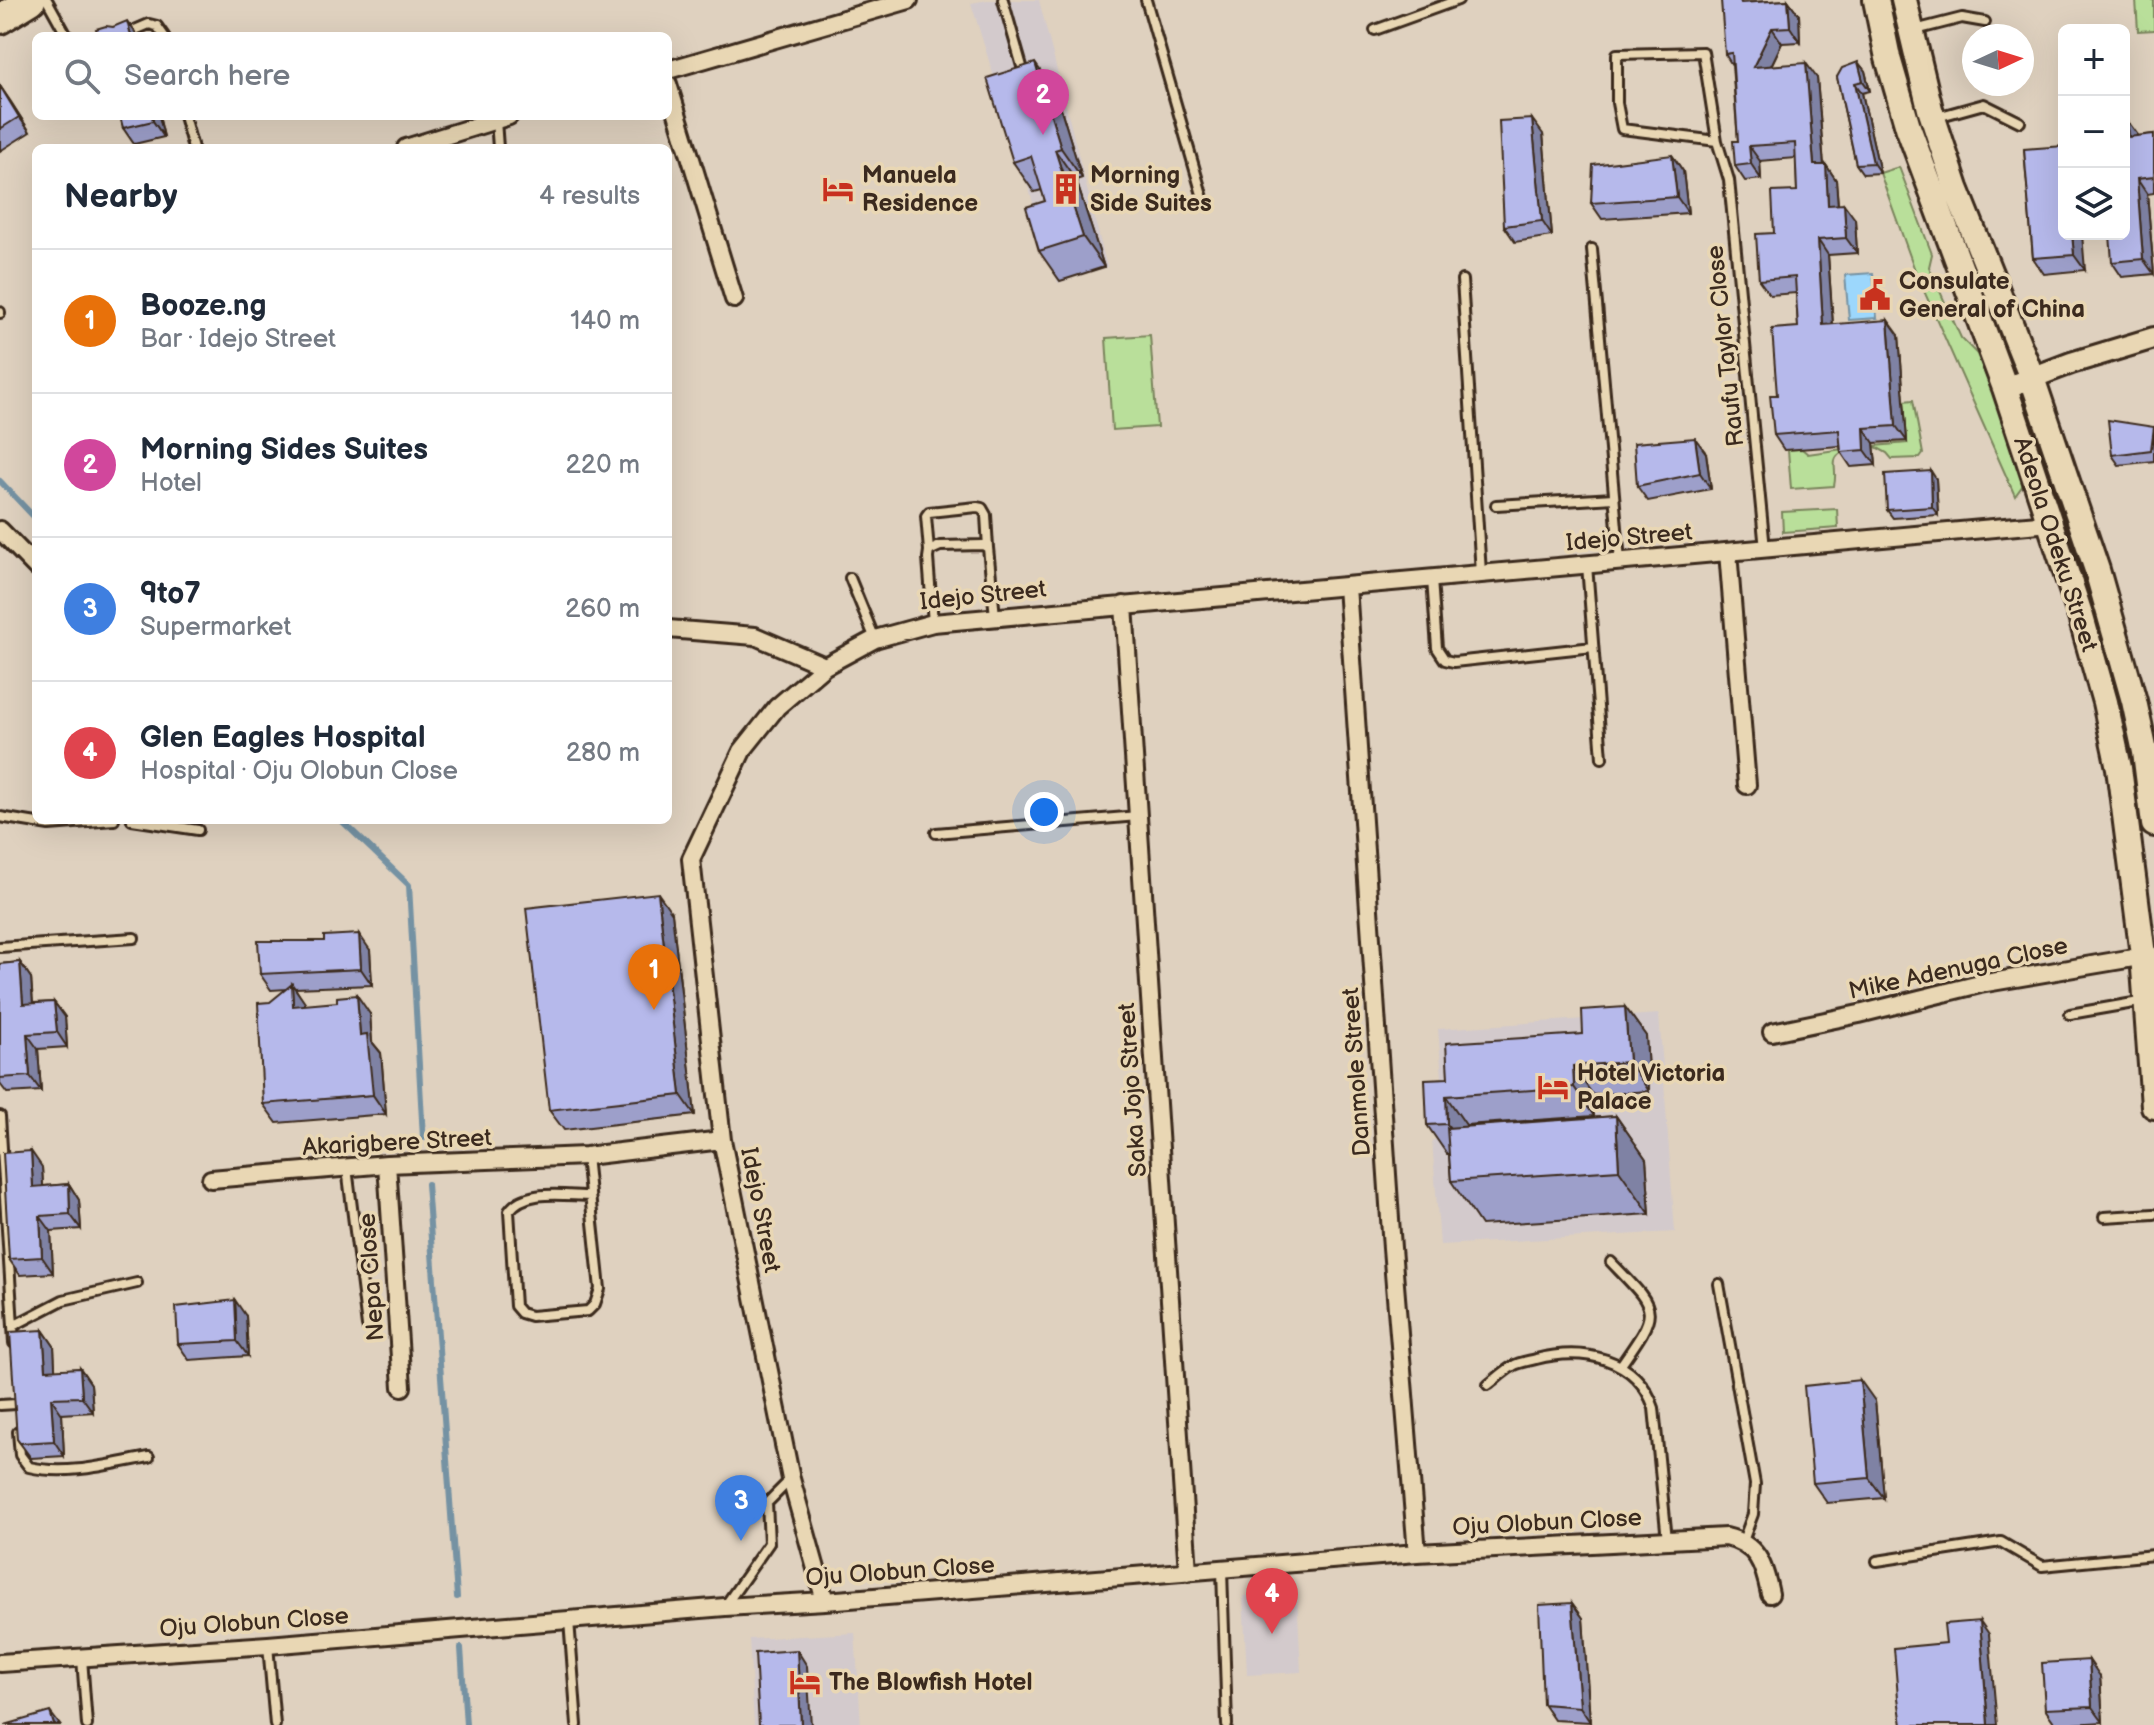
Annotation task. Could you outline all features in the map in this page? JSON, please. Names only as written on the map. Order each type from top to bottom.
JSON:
[{"type":"highway","points":[[0,19],[31,0]]},
{"type":"main road","name":"Adeola Odeku Street","points":[[1876,0],[1888,58],[1908,127],[2005,388],[2081,617],[2117,754],[2148,955],[2146,1001],[2154,1106]]},
{"type":"main road","name":"Adeola Odeku Street","points":[[1904,0],[1933,118],[1956,188],[2032,378],[2097,570],[2149,751],[2154,824]]},
{"type":"street","points":[[672,69],[909,0]]},
{"type":"street","points":[[672,97],[734,299]]},
{"type":"street","points":[[419,144],[497,120]]},
{"type":"street","points":[[2005,388],[2071,363],[2154,338]]},
{"type":"street","name":"Idejo Street","points":[[825,1601],[791,1479],[722,1140],[691,859],[742,751],[777,707],[825,666],[875,639],[933,623],[2050,523]]},
{"type":"street","points":[[0,530],[32,563]]},
{"type":"street","points":[[1728,552],[1747,785]]},
{"type":"street","name":"Danmole Street","points":[[1347,586],[1392,1248],[1417,1553]]},
{"type":"street","name":"Saka Jojo Street","points":[[1124,605],[1188,1572]]},
{"type":"street","points":[[672,629],[755,636],[825,666]]},
{"type":"street","name":"Mike Adenuga Close","points":[[1772,1032],[1980,984],[2148,955]]},
{"type":"street","name":"Akarigbere Street","points":[[211,1179],[387,1164],[586,1156],[722,1140]]},
{"type":"street","name":"Nepa Close","points":[[387,1164],[402,1387]]},
{"type":"street","name":"Oju Olobun Close","points":[[0,1663],[268,1645],[1417,1553],[1726,1537],[1743,1541]]},
{"type":"street","points":[[1743,1541],[1755,1552],[1766,1571],[1770,1594]]},
{"type":"lane","points":[[47,0],[65,32]]},
{"type":"lane","points":[[1003,0],[1023,70]]},
{"type":"lane","points":[[1146,0],[1203,198]]},
{"type":"lane","points":[[1375,30],[1458,0]]},
{"type":"lane","points":[[1910,31],[1962,18],[1985,22]]},
{"type":"lane","points":[[130,32],[149,24],[157,26],[161,32]]},
{"type":"lane","name":"Raufu Taylor Close","points":[[1717,141],[1622,129],[1617,103],[1617,54],[1703,52],[1717,141],[1729,180],[1765,550]]},
{"type":"lane","points":[[1933,118],[1984,104],[2020,122]]},
{"type":"lane","points":[[185,120],[192,144]]},
{"type":"lane","points":[[499,144],[503,120]]},
{"type":"lane","points":[[1592,249],[1620,562]]},
{"type":"lane","points":[[1462,280],[1481,574]]},
{"type":"lane","points":[[1496,505],[1614,498]]},
{"type":"lane","points":[[933,623],[925,522],[929,512],[982,508],[986,515],[995,616]]},
{"type":"lane","points":[[929,551],[940,546],[983,545],[988,548]]},
{"type":"lane","points":[[1587,565],[1602,758]]},
{"type":"lane","points":[[850,578],[875,639]]},
{"type":"lane","points":[[1432,579],[1437,648],[1445,660],[1454,662],[1593,647]]},
{"type":"lane","points":[[936,833],[1138,816]]},
{"type":"lane","points":[[0,817],[32,820]]},
{"type":"lane","points":[[158,824],[198,830]]},
{"type":"lane","points":[[0,947],[134,938]]},
{"type":"lane","points":[[2070,1014],[2146,1001]]},
{"type":"lane","points":[[0,1116],[15,1354]]},
{"type":"lane","points":[[586,1156],[600,1289],[595,1304],[588,1311],[531,1316],[521,1313],[515,1306],[509,1211],[516,1202],[526,1197],[590,1196]]},
{"type":"lane","points":[[347,1167],[367,1326]]},
{"type":"lane","points":[[2104,1217],[2154,1214]]},
{"type":"lane","points":[[1611,1262],[1643,1295],[1649,1308],[1646,1329],[1621,1365]]},
{"type":"lane","points":[[13,1326],[63,1300],[137,1283]]},
{"type":"lane","points":[[1719,1284],[1755,1484],[1753,1514],[1743,1541]]},
{"type":"lane","points":[[1488,1385],[1514,1364],[1546,1356],[1601,1356],[1621,1365],[1641,1383],[1654,1408],[1667,1540]]},
{"type":"lane","points":[[17,1389],[18,1415]]},
{"type":"lane","points":[[0,1405],[17,1404]]},
{"type":"lane","points":[[18,1426],[20,1455],[29,1467],[74,1470],[149,1457]]},
{"type":"lane","points":[[725,1607],[766,1549],[770,1536],[767,1503],[791,1479]]},
{"type":"lane","points":[[1877,1561],[2001,1542],[2042,1566],[2154,1555]]},
{"type":"lane","points":[[1222,1570],[1227,1725]]},
{"type":"lane","points":[[569,1620],[577,1725]]},
{"type":"lane","points":[[268,1645],[275,1725]]},
{"type":"lane","points":[[82,1658],[87,1725]]},
{"type":"shaded area","points":[[1039,0],[1107,267],[1058,283],[971,3]]},
{"type":"shaded area","points":[[1659,1014],[1675,1232],[1440,1245],[1432,1140],[1447,1138],[1438,1029]]},
{"type":"shaded area","points":[[1297,1593],[1301,1672],[1247,1675],[1243,1596]]},
{"type":"shaded area","name":"The Blowfish Hotel","points":[[855,1633],[861,1725],[754,1725],[749,1639]]},
{"type":"green space","points":[[2136,0],[2154,0],[2154,30],[2138,31]]},
{"type":"green space","points":[[1899,167],[1932,254],[1929,267],[1961,338],[1977,354],[2028,478],[2015,496],[1916,273],[1880,173]]},
{"type":"green space","points":[[1150,335],[1157,427],[1112,430],[1106,338]]},
{"type":"green space","points":[[1913,400],[1923,454],[1920,458],[1892,459],[1874,446],[1907,443],[1904,401]]},
{"type":"green space","points":[[1850,448],[1835,459],[1834,486],[1791,489],[1788,450],[1802,449],[1808,454]]},
{"type":"green space","points":[[1837,509],[1838,528],[1783,532],[1782,512]]},
{"type":"water","points":[[1873,273],[1877,318],[1849,320],[1845,275]]},
{"type":"building","points":[[1721,0],[1740,0],[1741,3],[1788,0],[1790,27],[1772,28],[1753,67],[1806,63],[1814,165],[1826,165],[1828,205],[1844,204],[1846,238],[1818,240],[1823,325],[1888,320],[1896,426],[1864,428],[1865,450],[1841,452],[1839,430],[1774,435],[1770,395],[1777,395],[1772,329],[1798,327],[1795,277],[1759,280],[1756,234],[1774,233],[1772,192],[1797,191],[1795,143],[1749,146],[1751,164],[1735,166],[1733,141],[1738,141],[1732,53],[1725,54]]},
{"type":"building","points":[[127,21],[130,32],[97,32],[96,29]]},
{"type":"building","points":[[1858,62],[1863,81],[1855,83],[1873,163],[1856,164],[1837,77],[1842,68]]},
{"type":"building","points":[[1035,63],[1061,148],[1055,150],[1083,237],[1039,251],[1026,207],[1045,201],[1031,156],[1013,162],[987,78]]},
{"type":"building","points":[[0,86],[19,117],[0,129]]},
{"type":"building","points":[[1532,119],[1542,221],[1504,226],[1499,121]]},
{"type":"building","points":[[121,120],[153,120],[153,121],[123,128]]},
{"type":"building","points":[[2154,134],[2154,177],[2137,179],[2143,259],[2112,262],[2110,240],[2130,240],[2130,137]]},
{"type":"building","points":[[2058,146],[2058,240],[2073,240],[2074,255],[2033,258],[2024,149]]},
{"type":"building","points":[[1672,155],[1677,197],[1591,203],[1593,165]]},
{"type":"building","points":[[2108,420],[2154,427],[2151,450],[2112,455]]},
{"type":"building","points":[[1695,438],[1700,473],[1637,486],[1634,443]]},
{"type":"building","points":[[1931,471],[1932,507],[1887,510],[1885,474]]},
{"type":"building","points":[[658,893],[681,1095],[549,1110],[526,908]]},
{"type":"building","points":[[359,934],[361,969],[260,974],[258,941],[324,941],[324,936]]},
{"type":"building","points":[[20,962],[23,1004],[54,1002],[57,1032],[27,1034],[30,1076],[0,1078],[0,964]]},
{"type":"building","points":[[292,984],[293,1006],[337,1002],[337,997],[357,995],[360,1035],[367,1034],[373,1095],[263,1104],[258,1003],[270,1002]]},
{"type":"building","points":[[1625,1007],[1629,1062],[1573,1066],[1574,1087],[1446,1096],[1447,1124],[1427,1125],[1425,1079],[1448,1078],[1446,1043],[1583,1034],[1582,1010]]},
{"type":"building","points":[[1616,1116],[1619,1170],[1451,1181],[1447,1128]]},
{"type":"building","points":[[31,1151],[33,1187],[69,1184],[70,1214],[40,1216],[42,1257],[9,1259],[3,1153]]},
{"type":"building","points":[[235,1300],[237,1341],[178,1344],[176,1307]]},
{"type":"building","points":[[43,1330],[46,1370],[80,1368],[82,1397],[51,1398],[54,1441],[20,1443],[17,1439],[10,1332]]},
{"type":"building","points":[[1860,1380],[1869,1478],[1813,1483],[1804,1386]]},
{"type":"building","points":[[1572,1603],[1580,1707],[1543,1704],[1539,1605]]},
{"type":"building","points":[[1980,1621],[1988,1725],[1902,1725],[1894,1648],[1946,1643],[1944,1624]]},
{"type":"building","points":[[797,1650],[801,1725],[759,1725],[755,1653]]},
{"type":"building","points":[[2089,1660],[2092,1707],[2045,1709],[2042,1663]]},
{"type":"building","points":[[50,1712],[54,1725],[5,1725]]},
{"type":"waterway","points":[[0,481],[32,515]]},
{"type":"waterway","points":[[345,824],[409,885],[423,1138]]},
{"type":"waterway","points":[[427,1184],[457,1597]]},
{"type":"waterway","points":[[461,1648],[466,1725]]},
{"type":"place","name":"Morning Sides Suites","points":[[1043,135]]},
{"type":"place","name":"Manuela Residence","points":[[838,189]]},
{"type":"place","name":"Morning Side Suites","points":[[1066,189]]},
{"type":"place","name":"Consulate General of China","points":[[1875,295]]},
{"type":"place","name":"Booze.ng","points":[[654,1010]]},
{"type":"place","name":"Hotel Victoria Palace","points":[[1553,1087]]},
{"type":"place","name":"9to7","points":[[741,1541]]},
{"type":"place","name":"Glen Eagles Hospital","points":[[1272,1634]]},
{"type":"place","name":"The Blowfish Hotel","points":[[805,1682]]}]
